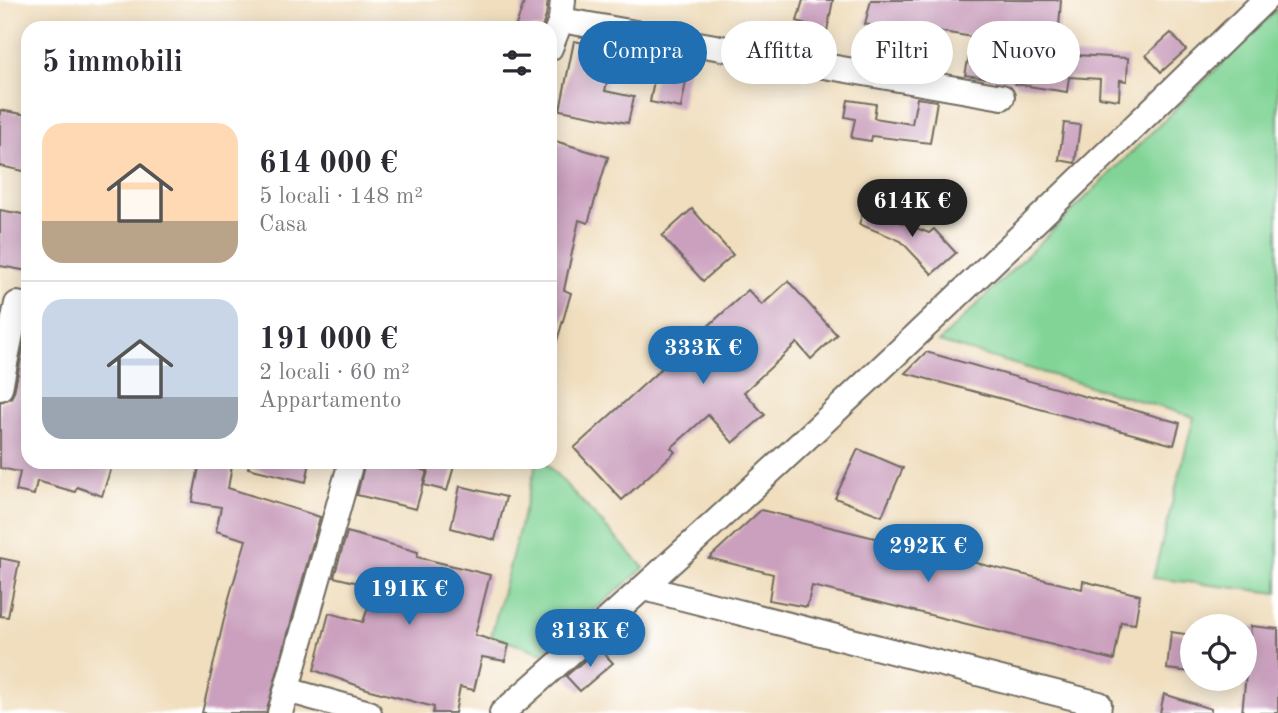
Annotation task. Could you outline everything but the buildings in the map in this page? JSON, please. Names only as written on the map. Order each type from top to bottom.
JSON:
[{"type":"street","points":[[502,713],[645,589],[1041,218],[1265,0]]},
{"type":"street","points":[[562,10],[1002,97]]},
{"type":"street","points":[[0,388],[17,304],[21,305]]},
{"type":"street","points":[[349,469],[284,702],[369,713]]},
{"type":"street","points":[[645,589],[1099,704],[1098,713]]},
{"type":"green space","points":[[1278,8],[1278,593],[1153,578],[1194,417],[939,342]]},
{"type":"green space","points":[[535,469],[552,469],[644,568],[543,653],[491,636]]}]
